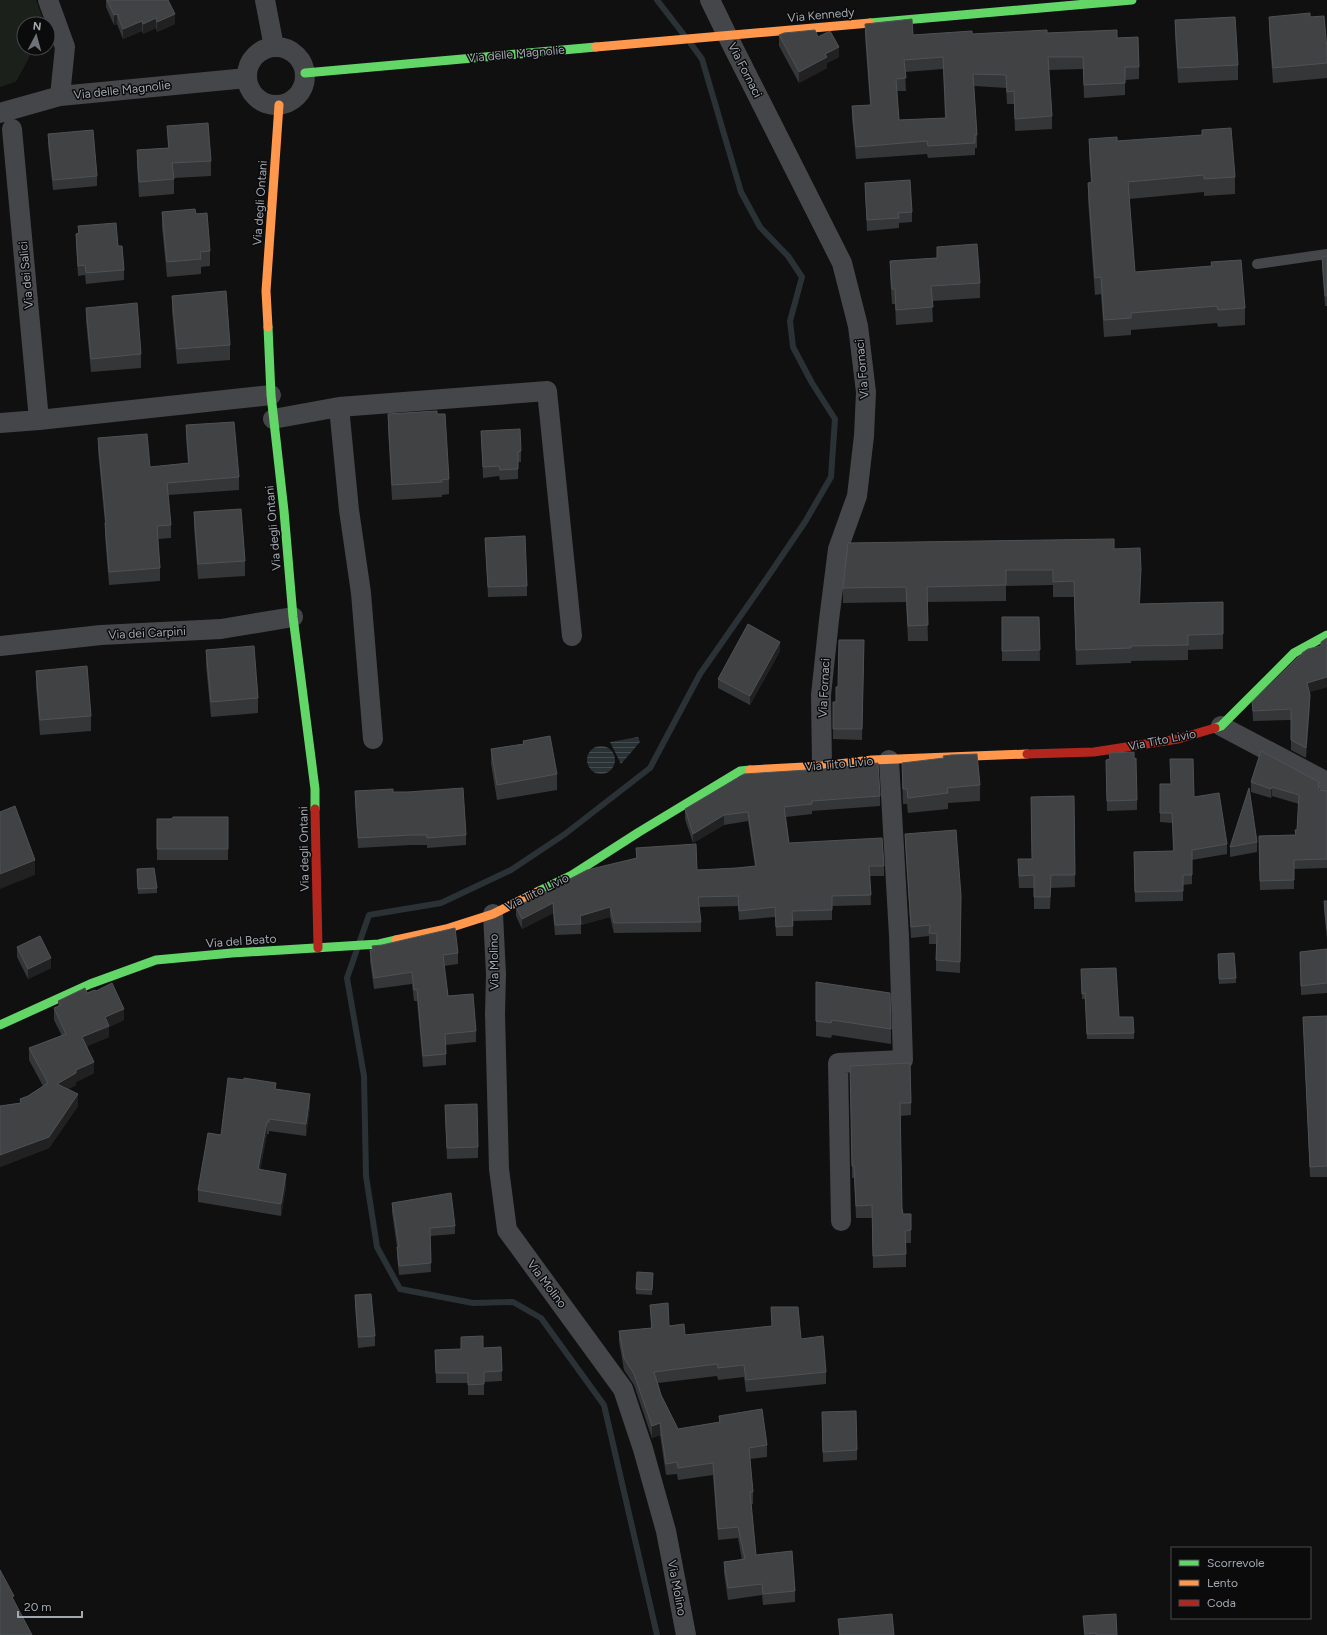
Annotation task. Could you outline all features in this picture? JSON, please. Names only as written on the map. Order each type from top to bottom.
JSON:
[{"type":"street","points":[[48,0],[65,47],[60,96]]},
{"type":"street","points":[[265,0],[274,47]]},
{"type":"street","name":"Via Fornaci","points":[[710,0],[842,263],[858,326],[866,392],[864,436],[857,496],[838,549],[821,695],[822,766]]},
{"type":"street","name":"Via Kennedy","points":[[727,35],[1073,2],[1132,0]]},
{"type":"street","name":"Via delle Magnolie","points":[[305,73],[727,35]]},
{"type":"street","points":[[274,47],[285,48],[295,53],[302,62],[305,73],[304,84],[298,94],[289,101],[278,105],[267,103],[257,98],[250,89],[247,78],[248,67],[254,57],[263,50],[274,47]]},
{"type":"street","name":"Via delle Magnolie","points":[[0,113],[60,96],[247,78]]},
{"type":"street","name":"Via degli Ontani","points":[[278,105],[266,291],[273,419],[284,511],[293,617],[315,789],[318,948]]},
{"type":"street","name":"Via dei Salici","points":[[12,129],[39,420]]},
{"type":"street","points":[[273,419],[339,407],[548,391],[572,636]]},
{"type":"street","points":[[0,423],[271,395]]},
{"type":"street","points":[[339,407],[349,510],[361,593],[373,739]]},
{"type":"street","name":"Via dei Carpini","points":[[0,646],[101,635],[221,629],[293,617]]},
{"type":"street","name":"Via Tito Livio","points":[[493,914],[572,875],[639,832],[740,771],[889,760],[1094,752],[1178,739],[1221,726],[1294,654],[1327,635]]},
{"type":"street","points":[[1221,726],[1327,782]]},
{"type":"street","points":[[841,1221],[838,1063],[904,1060],[889,760]]},
{"type":"street","name":"Via del Beato","points":[[0,1025],[90,984],[156,960],[232,953],[380,944],[446,929],[493,914]]},
{"type":"street","name":"Via Molino","points":[[493,914],[496,974],[495,1014],[499,1169],[506,1230],[623,1389],[643,1449],[666,1531],[686,1635]]},
{"type":"lane","points":[[1257,264],[1327,254]]},
{"type":"shaded area","points":[[0,0],[36,0],[42,16],[16,16],[16,56],[30,56],[17,80],[0,87]]},
{"type":"shaded area","points":[[638,737],[640,742],[621,764],[610,742]]},
{"type":"shaded area","points":[[601,746],[611,750],[615,760],[611,770],[601,774],[591,770],[587,760],[591,750]]},
{"type":"building","points":[[107,0],[168,0],[175,14],[157,22],[156,18],[143,24],[142,21],[123,29],[117,14],[114,15]]},
{"type":"building","points":[[1310,13],[1310,17],[1324,16],[1327,63],[1273,68],[1269,17]]},
{"type":"building","points":[[1235,17],[1238,65],[1178,68],[1175,20]]},
{"type":"building","points":[[912,19],[913,35],[972,31],[972,34],[1047,30],[1047,33],[1117,30],[1117,38],[1138,37],[1139,67],[1125,67],[1125,83],[1084,85],[1083,57],[1048,57],[1052,116],[1015,119],[1014,91],[1007,92],[1006,75],[973,74],[977,135],[975,135],[975,143],[928,146],[927,141],[856,147],[852,106],[871,105],[865,24]],"holes":[[[943,57],[946,118],[899,120],[896,79],[906,78],[904,60]]]},
{"type":"building","points":[[815,30],[818,37],[830,31],[839,47],[825,54],[827,57],[799,72],[779,35],[784,33]]},
{"type":"building","points":[[208,123],[211,161],[172,163],[174,179],[139,182],[137,150],[169,148],[167,126]]},
{"type":"building","points":[[1231,128],[1235,177],[1204,179],[1204,175],[1128,182],[1135,272],[1212,266],[1211,262],[1241,260],[1245,308],[1218,310],[1217,306],[1131,313],[1131,318],[1104,320],[1101,277],[1095,278],[1088,183],[1092,182],[1089,139],[1117,137],[1117,141],[1202,135],[1202,130]]},
{"type":"building","points":[[93,130],[97,176],[53,180],[48,134]]},
{"type":"building","points":[[910,180],[912,212],[898,213],[899,218],[867,220],[865,183]]},
{"type":"building","points":[[195,209],[196,214],[207,213],[210,251],[200,252],[201,259],[167,262],[162,212]]},
{"type":"building","points":[[116,223],[118,246],[122,246],[124,270],[86,273],[85,265],[78,266],[76,234],[79,233],[78,226]]},
{"type":"building","points":[[977,244],[980,283],[931,286],[933,307],[896,310],[895,289],[892,289],[890,261],[937,258],[937,247]]},
{"type":"building","points":[[1327,256],[1327,296],[1325,296],[1322,257]]},
{"type":"building","points":[[226,291],[230,345],[177,349],[172,296]]},
{"type":"building","points":[[137,303],[141,354],[91,359],[86,308]]},
{"type":"building","points":[[437,411],[437,414],[445,414],[449,479],[441,480],[442,482],[392,485],[388,414]]},
{"type":"building","points":[[234,422],[239,477],[167,483],[171,525],[157,526],[160,568],[109,572],[98,438],[147,434],[150,467],[189,463],[186,425]]},
{"type":"building","points":[[520,429],[521,451],[518,452],[518,469],[500,470],[499,466],[483,467],[481,431]]},
{"type":"building","points":[[241,509],[245,561],[198,564],[194,512]]},
{"type":"building","points":[[525,536],[527,586],[488,587],[485,538]]},
{"type":"building","points":[[1114,539],[1114,549],[1140,548],[1141,569],[1139,604],[1223,602],[1223,634],[1188,635],[1188,645],[1131,646],[1131,648],[1076,650],[1074,581],[1053,582],[1053,570],[1006,570],[1006,585],[927,587],[928,625],[908,626],[906,587],[843,588],[848,543]]},
{"type":"building","points":[[1002,617],[1039,617],[1040,650],[1002,651]]},
{"type":"building","points":[[748,624],[780,642],[750,696],[718,679]]},
{"type":"building","points":[[1327,638],[1327,677],[1307,683],[1310,695],[1306,748],[1291,740],[1291,709],[1253,711],[1252,702],[1298,657],[1302,655],[1302,653],[1308,649],[1321,646],[1321,642]]},
{"type":"building","points":[[839,640],[864,640],[862,729],[833,729],[833,702],[836,702],[836,687],[838,687]]},
{"type":"building","points":[[254,646],[258,698],[211,702],[206,650]]},
{"type":"building","points":[[87,666],[91,716],[40,720],[36,671]]},
{"type":"building","points":[[550,736],[557,774],[497,785],[491,749],[524,744],[523,741]]},
{"type":"building","points":[[1261,751],[1319,782],[1318,790],[1327,791],[1327,859],[1294,860],[1294,880],[1260,881],[1259,836],[1296,835],[1295,830],[1297,830],[1299,795],[1272,787],[1271,789],[1251,782]]},
{"type":"building","points":[[1134,752],[1134,759],[1136,758],[1137,800],[1107,801],[1106,760],[1110,759],[1109,753]]},
{"type":"building","points":[[977,754],[980,785],[947,788],[948,793],[908,798],[907,789],[903,789],[902,763],[944,758],[943,756],[951,755]]},
{"type":"building","points":[[1170,759],[1193,759],[1194,797],[1219,793],[1227,844],[1192,850],[1192,875],[1183,875],[1183,891],[1135,892],[1134,852],[1174,851],[1172,813],[1160,813],[1160,784],[1171,784]]},
{"type":"building","points":[[878,763],[880,796],[812,801],[812,804],[784,807],[789,843],[882,838],[884,866],[869,866],[871,895],[832,896],[832,910],[792,911],[793,926],[776,927],[775,907],[739,911],[738,896],[698,897],[701,922],[614,923],[610,907],[580,916],[581,924],[555,925],[553,903],[522,919],[516,907],[587,870],[637,858],[636,848],[696,844],[697,870],[756,866],[748,812],[724,815],[693,834],[685,809],[744,774],[823,769]]},
{"type":"building","points":[[463,788],[466,835],[427,838],[427,835],[411,835],[358,838],[355,791],[393,789],[393,792],[408,792]]},
{"type":"building","points":[[1249,788],[1257,842],[1230,847]]},
{"type":"building","points":[[1074,796],[1075,875],[1051,875],[1050,897],[1034,897],[1034,875],[1019,876],[1018,859],[1032,859],[1031,797]]},
{"type":"building","points":[[15,806],[35,860],[0,874],[0,812]]},
{"type":"building","points":[[173,817],[228,817],[228,849],[157,849],[157,819],[172,819]]},
{"type":"building","points":[[956,830],[961,896],[960,962],[936,960],[937,934],[929,933],[930,925],[911,927],[905,834]]},
{"type":"building","points":[[154,868],[157,888],[138,889],[137,869]]},
{"type":"building","points":[[1324,901],[1327,901],[1327,930]]},
{"type":"building","points":[[455,928],[458,953],[443,955],[448,996],[473,994],[476,1031],[445,1034],[446,1054],[423,1056],[417,989],[414,990],[412,972],[374,978],[370,950],[373,950],[372,946]]},
{"type":"building","points":[[40,936],[51,958],[28,969],[17,947]]},
{"type":"building","points":[[1327,949],[1327,983],[1301,986],[1300,952]]},
{"type":"building","points":[[1234,953],[1236,978],[1219,979],[1218,954]]},
{"type":"building","points":[[1116,968],[1119,1017],[1133,1017],[1134,1033],[1087,1034],[1085,993],[1082,994],[1081,969]]},
{"type":"building","points":[[816,982],[890,993],[891,1029],[832,1020],[831,1023],[816,1021]]},
{"type":"building","points":[[112,983],[124,1009],[105,1017],[109,1026],[82,1037],[94,1062],[76,1070],[76,1073],[57,1084],[78,1094],[49,1137],[0,1155],[0,1106],[21,1103],[20,1099],[28,1096],[48,1083],[29,1048],[66,1034],[54,1008],[61,1005],[58,1001],[85,988],[87,993],[96,991]]},
{"type":"building","points":[[1327,1016],[1327,1166],[1310,1167],[1303,1017]]},
{"type":"building","points":[[910,1063],[911,1103],[900,1103],[902,1208],[903,1214],[911,1214],[911,1230],[905,1231],[906,1254],[873,1256],[872,1205],[856,1206],[854,1166],[852,1166],[850,1066]]},
{"type":"building","points":[[228,1078],[244,1080],[244,1078],[276,1083],[275,1089],[310,1094],[306,1124],[269,1119],[269,1122],[267,1122],[258,1169],[286,1174],[281,1204],[198,1190],[208,1133],[221,1135]]},
{"type":"building","points":[[477,1104],[478,1147],[447,1148],[445,1105]]},
{"type":"building","points":[[451,1193],[455,1226],[430,1228],[431,1263],[399,1266],[397,1247],[399,1247],[392,1203]]},
{"type":"building","points":[[637,1272],[653,1273],[652,1290],[636,1289]]},
{"type":"building","points":[[371,1294],[375,1336],[358,1337],[355,1295]]},
{"type":"building","points":[[668,1303],[669,1326],[684,1324],[685,1335],[772,1326],[771,1307],[798,1307],[801,1339],[823,1336],[826,1372],[746,1380],[744,1365],[718,1368],[717,1364],[654,1372],[661,1395],[678,1429],[720,1422],[719,1416],[762,1409],[767,1445],[749,1448],[753,1492],[750,1492],[756,1555],[792,1551],[795,1591],[763,1594],[762,1584],[728,1588],[724,1562],[745,1559],[738,1527],[718,1529],[713,1463],[678,1468],[677,1462],[666,1464],[660,1423],[652,1426],[634,1374],[624,1358],[619,1331],[652,1328],[650,1305]]},
{"type":"building","points":[[483,1336],[483,1348],[501,1347],[502,1371],[484,1372],[484,1384],[468,1385],[468,1373],[436,1373],[435,1350],[461,1349],[461,1337]]},
{"type":"building","points":[[856,1411],[857,1450],[823,1452],[822,1412]]},
{"type":"building","points":[[0,1570],[14,1596],[12,1597],[32,1635],[0,1635]]},
{"type":"building","points":[[892,1614],[894,1635],[840,1635],[838,1619]]},
{"type":"building","points":[[1116,1614],[1117,1635],[1096,1635],[1096,1633],[1085,1634],[1083,1616]]},
{"type":"waterway","points":[[657,0],[684,35]]},
{"type":"waterway","points":[[657,1635],[604,1405],[541,1318],[513,1302],[473,1303],[400,1289],[377,1247],[366,1176],[364,1076],[347,978],[369,915],[441,903],[511,870],[565,834],[650,768],[700,674],[805,522],[831,477],[835,419],[812,383],[793,347],[790,321],[802,277],[788,256],[760,227],[741,192],[702,59],[691,44]]},
{"type":"traffic: fast","points":[[870,23],[1132,0]]},
{"type":"traffic: fast","points":[[305,73],[596,47]]},
{"type":"traffic: fast","points":[[268,327],[271,395],[284,511],[293,617],[315,789],[315,809]]},
{"type":"traffic: fast","points":[[1215,728],[1221,726],[1294,653],[1327,635]]},
{"type":"traffic: fast","points":[[539,891],[572,875],[639,832],[740,771],[750,770]]},
{"type":"traffic: fast","points":[[0,1025],[90,984],[156,960],[232,953],[379,944],[396,940]]},
{"type":"traffic: slow","points":[[596,47],[870,23]]},
{"type":"traffic: slow","points":[[268,327],[266,291],[279,105]]},
{"type":"traffic: slow","points":[[750,770],[822,766],[872,760],[1027,754]]},
{"type":"traffic: slow","points":[[396,940],[446,929],[493,914],[539,891]]},
{"type":"traffic: jam","points":[[1027,754],[1094,752],[1178,739],[1215,728]]},
{"type":"traffic: jam","points":[[315,809],[318,948]]}]
